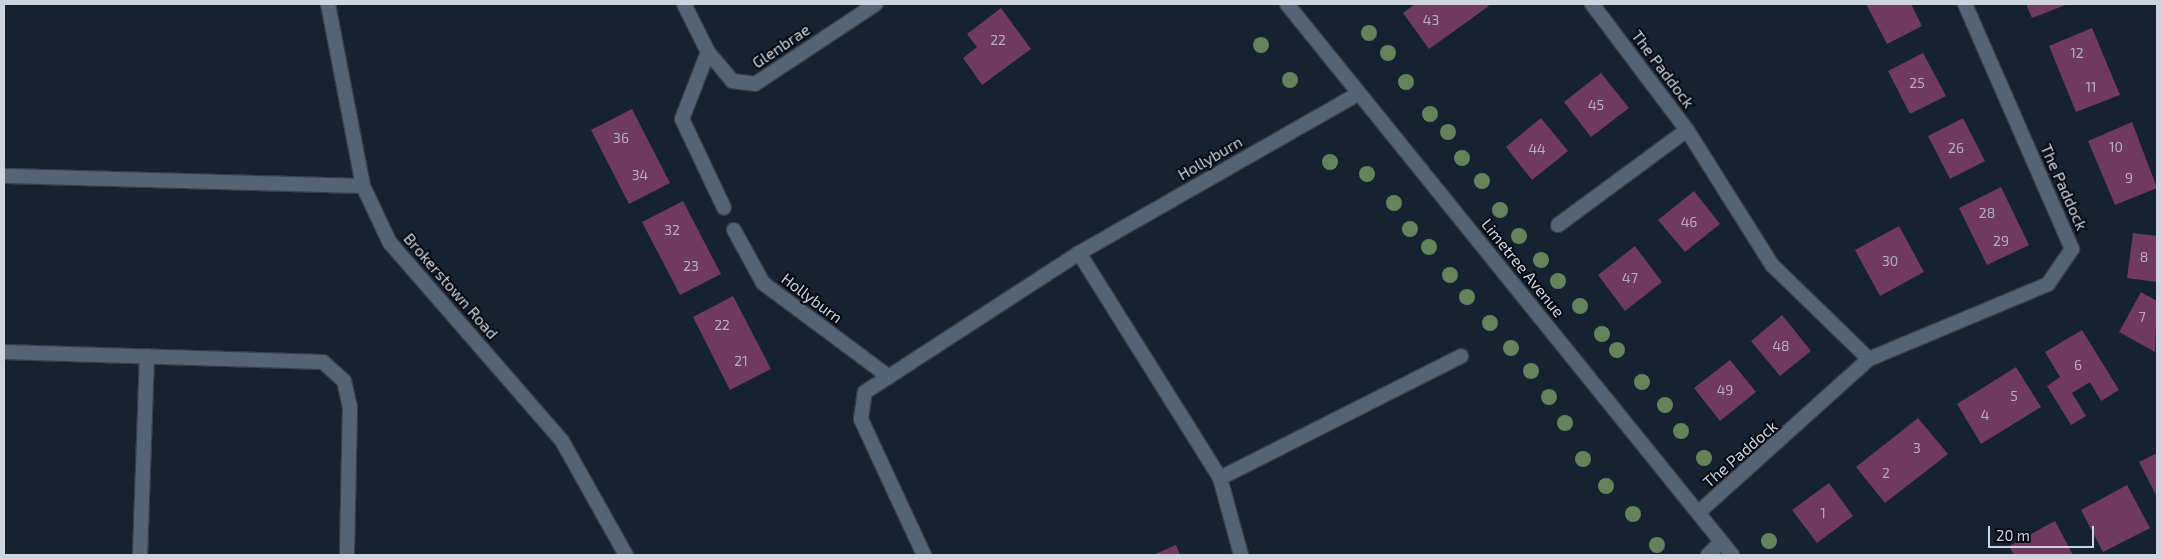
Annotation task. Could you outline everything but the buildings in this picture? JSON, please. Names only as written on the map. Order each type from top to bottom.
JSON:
[{"type":"street","name":"Brokerstown Road","points":[[328,4],[363,186],[390,243],[562,441],[626,555]]},
{"type":"street","name":"Glenbrae","points":[[684,4],[708,52],[732,81],[755,84],[876,4]]},
{"type":"street","name":"Limetree Avenue","points":[[1287,4],[1732,555]]},
{"type":"street","name":"The Paddock","points":[[1592,4],[1687,130],[1772,265],[1869,359]]},
{"type":"street","name":"The Paddock","points":[[1699,512],[1869,359],[2048,284],[2072,249],[1966,4]]},
{"type":"street","points":[[708,52],[682,120],[724,208]]},
{"type":"street","name":"Hollyburn","points":[[924,555],[861,419],[865,392],[1079,253],[1359,93]]},
{"type":"street","name":"The Paddock","points":[[1558,225],[1687,130]]},
{"type":"street","points":[[4,176],[363,186]]},
{"type":"street","name":"Hollyburn","points":[[734,230],[763,283],[889,377]]},
{"type":"street","points":[[1079,253],[1220,478],[1241,555]]},
{"type":"street","points":[[4,352],[323,362],[344,382],[350,407],[347,555]]},
{"type":"street","points":[[140,555],[147,356]]},
{"type":"street","points":[[1220,478],[1460,356]]},
{"type":"street","points":[[1708,555],[1721,542]]}]
